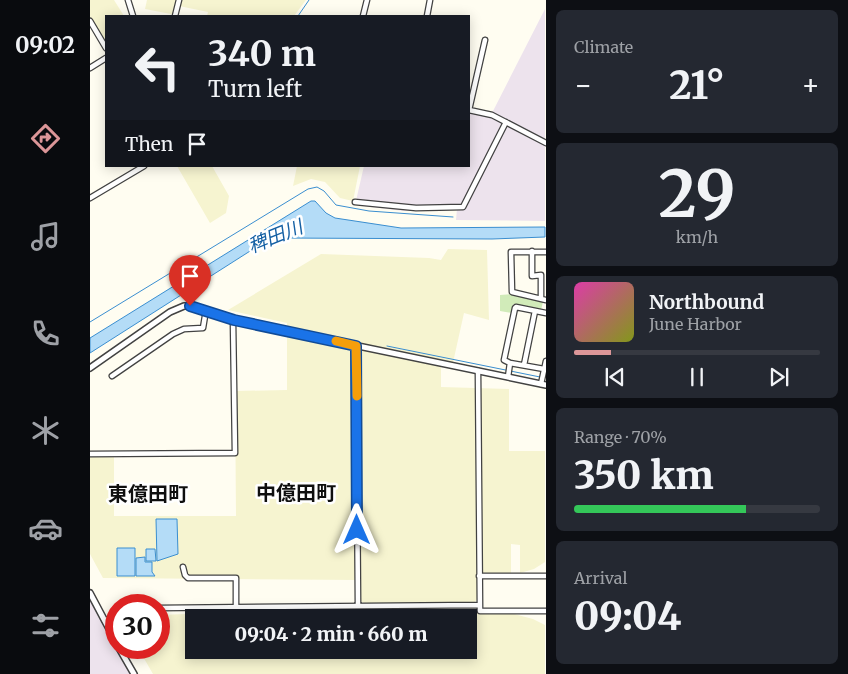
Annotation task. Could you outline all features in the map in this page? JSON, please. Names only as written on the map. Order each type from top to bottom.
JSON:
[{"type":"street","points":[[128,0],[132,15]]},
{"type":"street","points":[[175,15],[178,0]]},
{"type":"street","points":[[363,15],[367,0]]},
{"type":"street","points":[[427,15],[430,0]]},
{"type":"street","points":[[90,21],[105,46]]},
{"type":"street","points":[[470,106],[485,40]]},
{"type":"street","points":[[90,68],[105,59]]},
{"type":"street","points":[[470,110],[492,115],[546,143]]},
{"type":"street","points":[[355,202],[416,208],[463,206],[506,122]]},
{"type":"street","points":[[90,198],[142,167]]},
{"type":"street","points":[[532,251],[532,276],[541,276],[543,300],[512,292],[512,252],[532,251],[546,252]]},
{"type":"street","points":[[90,368],[171,309],[184,306],[206,310],[234,320],[356,346],[478,371],[509,373],[543,381],[546,361]]},
{"type":"street","points":[[544,370],[504,360],[514,308],[546,313]]},
{"type":"street","points":[[112,376],[173,334],[184,329],[203,328],[206,310]]},
{"type":"street","points":[[524,366],[535,311]]},
{"type":"street","points":[[90,454],[235,453],[234,320]]},
{"type":"street","points":[[356,346],[358,605]]},
{"type":"street","points":[[509,373],[510,363]]},
{"type":"street","points":[[478,371],[480,611],[546,611]]},
{"type":"street","points":[[183,567],[188,578],[236,578],[236,607]]},
{"type":"street","points":[[479,576],[546,576]]},
{"type":"street","points":[[90,593],[105,621]]},
{"type":"street","points":[[170,608],[479,605]]},
{"type":"street","points":[[125,659],[134,674]]},
{"type":"shaded area","points":[[90,0],[114,0],[123,15],[105,15],[105,43],[90,17]]},
{"type":"shaded area","points":[[147,0],[306,0],[295,15],[207,15],[208,12],[179,6],[176,15],[145,9]]},
{"type":"shaded area","points":[[545,9],[545,221],[456,220],[457,209],[403,211],[355,205],[364,167],[470,167],[470,108],[492,113]]},
{"type":"shaded area","points":[[178,167],[213,167],[229,196],[226,213],[210,223]]},
{"type":"shaded area","points":[[297,167],[360,167],[353,201],[340,198],[325,182],[311,179],[293,186]]},
{"type":"shaded area","points":[[448,249],[487,250],[489,320],[464,313],[452,367],[441,366],[441,387],[509,389],[509,451],[545,451],[545,562],[534,569],[520,573],[520,545],[511,544],[511,574],[478,575],[478,598],[474,603],[364,603],[360,601],[359,580],[103,578],[90,554],[90,456],[114,456],[114,516],[236,516],[235,391],[287,390],[287,323],[228,310],[321,254],[441,260]]},
{"type":"shaded area","points":[[90,600],[105,628],[105,659],[122,659],[130,674],[90,674]]},
{"type":"shaded area","points":[[477,613],[514,614],[533,619],[545,625],[545,674],[153,674],[144,659],[170,659],[170,615],[185,614],[185,659],[477,659]]},
{"type":"green space","points":[[512,294],[543,302],[541,310],[513,304],[512,313],[500,311],[500,295]]},
{"type":"water","name":"稗田川","points":[[311,201],[315,201],[326,213],[335,218],[401,228],[545,227],[545,237],[492,239],[269,239],[90,353],[90,338]]},
{"type":"water","points":[[156,519],[177,519],[178,554],[157,561]]},
{"type":"water","points":[[117,548],[135,548],[135,576],[117,576]]},
{"type":"water","points":[[146,549],[155,549],[156,561],[146,561]]},
{"type":"water","points":[[145,557],[145,562],[152,562],[152,572],[155,576],[136,576],[136,558]]},
{"type":"waterway","points":[[299,15],[309,0]]},
{"type":"waterway","name":"稗田川","points":[[90,322],[308,189],[317,187],[324,191],[336,205],[369,211],[453,217]]},
{"type":"waterway","points":[[387,346],[540,377]]},
{"type":"slow traffic","points":[[336,341],[356,346],[357,396]]},
{"type":"district","name":"中億田町","points":[[296,492]]},
{"type":"district","name":"東億田町","points":[[148,493]]},
{"type":"route","points":[[190,306],[234,320],[356,346],[357,530]]}]
